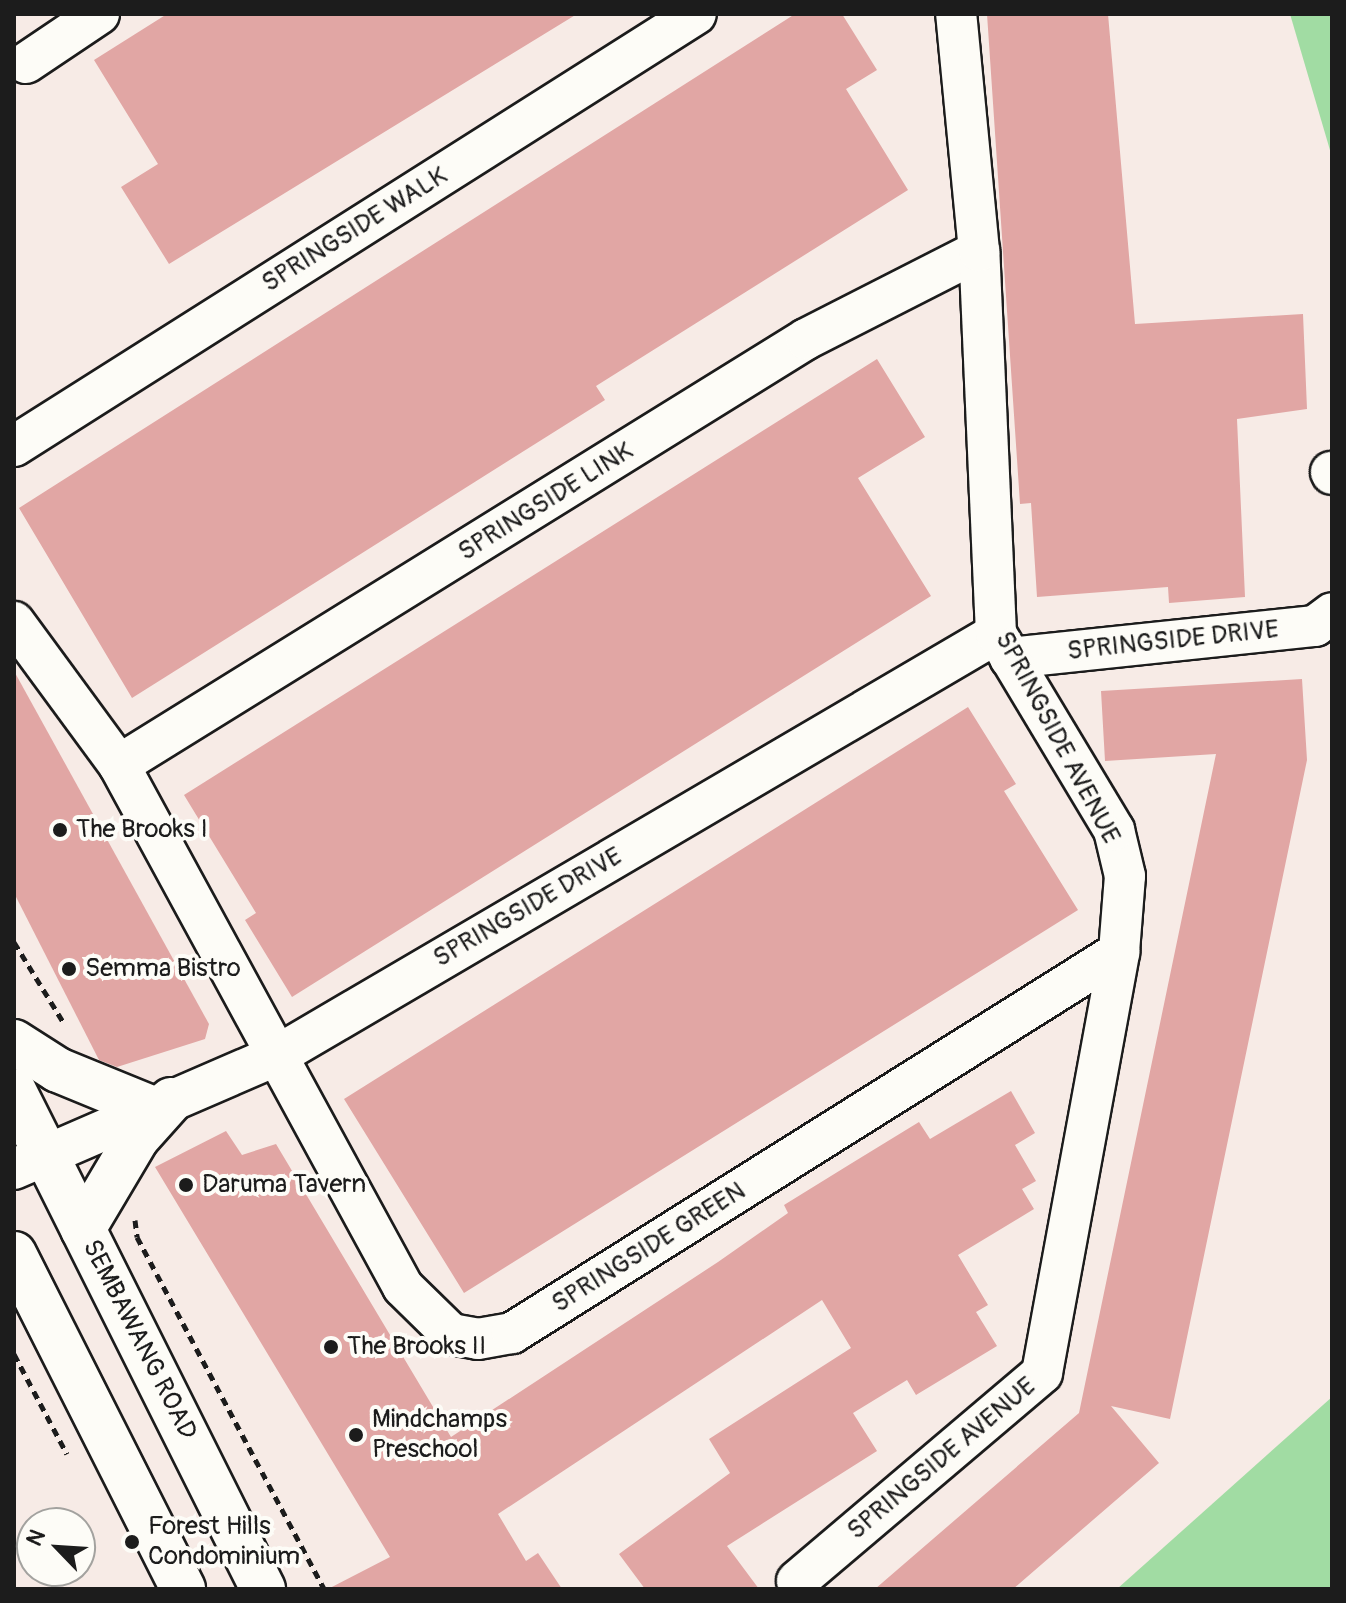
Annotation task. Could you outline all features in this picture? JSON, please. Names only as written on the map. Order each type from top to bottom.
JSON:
[{"type":"main road","points":[[14,1042],[58,1070],[161,1104],[83,1229]]},
{"type":"main road","name":"SEMBAWANG ROAD","points":[[14,1091],[30,1162],[83,1229],[263,1589]]},
{"type":"main road","points":[[14,1254],[183,1589]]},
{"type":"street","points":[[26,63],[99,14]]},
{"type":"street","name":"SPRINGSIDE WALK","points":[[14,446],[696,14]]},
{"type":"street","name":"SPRINGSIDE AVENUE","points":[[797,1581],[1042,1373],[1119,952],[1125,876],[1114,830],[1003,646],[979,251],[956,14]]},
{"type":"street","name":"SPRINGSIDE LINK","points":[[119,765],[806,339],[979,251]]},
{"type":"street","name":"SPRINGSIDE DRIVE","points":[[30,1162],[278,1055],[1003,646],[1315,626],[1332,613]]},
{"type":"street","points":[[14,622],[119,765],[278,1055]]},
{"type":"street","name":"SPRINGSIDE GREEN","points":[[278,1055],[403,1287],[451,1334],[478,1339],[512,1333],[1119,952]]},
{"type":"path","points":[[14,942],[74,1035]]},
{"type":"path","points":[[134,1211],[137,1237],[324,1589]]},
{"type":"green space","points":[[1290,14],[1332,14],[1332,157]]},
{"type":"green space","points":[[1332,1397],[1332,1589],[1117,1589]]},
{"type":"building","points":[[167,14],[577,14],[169,264],[121,187],[158,164],[94,60]]},
{"type":"building","points":[[795,14],[842,14],[877,70],[846,89],[908,190],[596,386],[605,400],[132,698],[19,508]]},
{"type":"building","points":[[987,14],[1108,14],[1135,324],[1303,314],[1307,409],[1237,419],[1245,597],[1169,603],[1168,587],[1037,597],[1031,503],[1020,504]]},
{"type":"building","points":[[877,359],[925,437],[858,478],[931,596],[292,997],[245,920],[256,913],[184,795]]},
{"type":"building","name":"The Brooks I","points":[[14,671],[209,1024],[205,1039],[117,1067],[99,1060],[14,893]]},
{"type":"building","points":[[1302,679],[1307,760],[1170,1419],[1111,1406],[1159,1463],[1013,1589],[875,1589],[1079,1413],[1216,754],[1105,761],[1101,691]]},
{"type":"building","points":[[968,707],[1016,784],[1004,791],[1078,910],[464,1293],[344,1099]]},
{"type":"building","points":[[1011,1091],[1035,1133],[1015,1145],[1036,1181],[1022,1189],[1034,1209],[958,1255],[988,1305],[976,1312],[997,1346],[916,1395],[907,1380],[853,1413],[877,1451],[727,1546],[759,1589],[645,1589],[619,1554],[730,1473],[709,1439],[851,1348],[822,1300],[498,1514],[526,1561],[538,1553],[562,1589],[328,1589],[390,1557],[155,1167],[226,1131],[242,1155],[276,1144],[451,1437],[718,1262],[788,1213],[784,1205],[919,1122],[930,1139]]},
{"type":"place","name":"The Brooks I","points":[[60,830]]},
{"type":"place","name":"Semma Bistro","points":[[69,969]]},
{"type":"place","name":"Daruma Tavern","points":[[186,1185]]},
{"type":"place","name":"The Brooks II","points":[[331,1347]]},
{"type":"place","name":"Mindchamps Preschool","points":[[356,1435]]},
{"type":"place","name":"Forest Hills Condominium","points":[[132,1542]]}]
